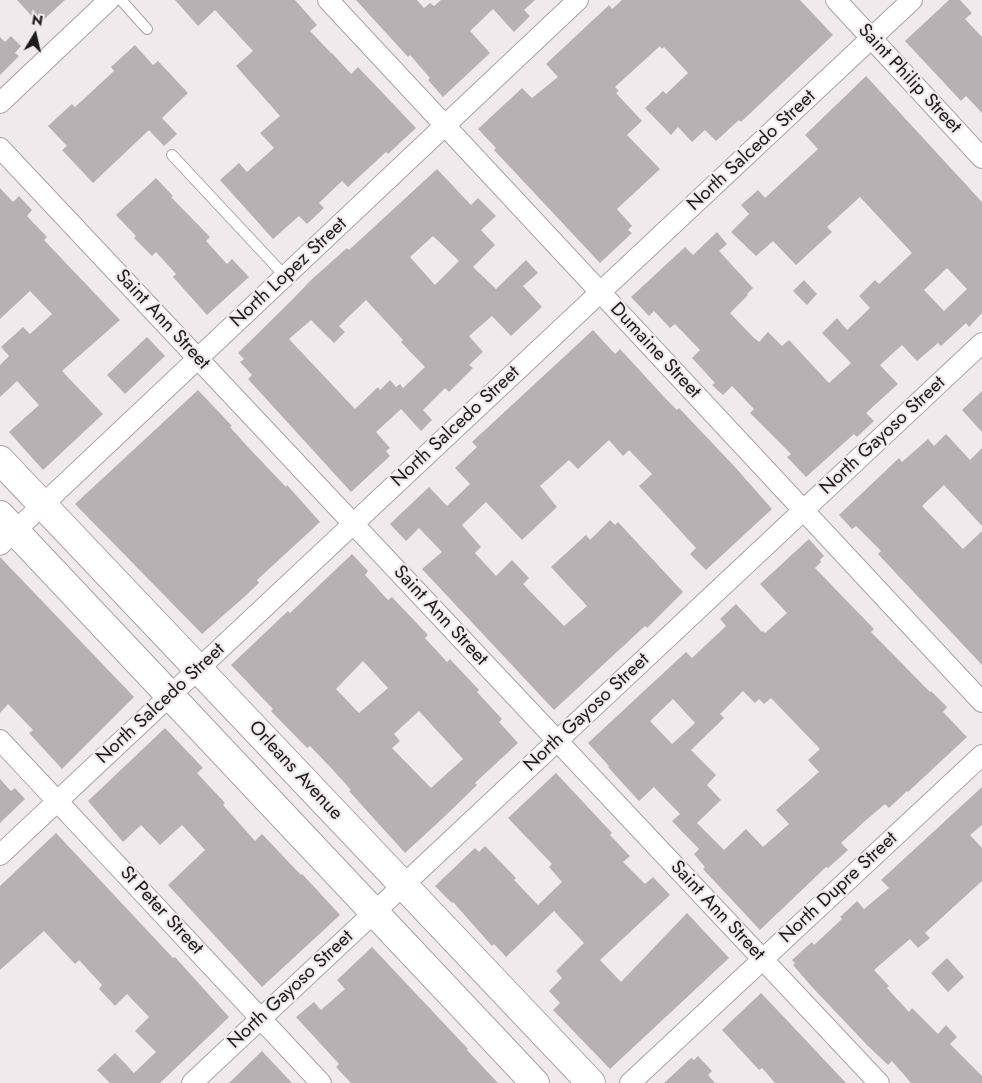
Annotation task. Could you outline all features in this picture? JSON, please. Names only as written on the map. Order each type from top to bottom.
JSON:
[{"type":"street","points":[[0,103],[109,0]]},
{"type":"street","name":"Dumaine Street","points":[[328,0],[982,702]]},
{"type":"street","name":"North Lopez Street","points":[[5,530],[43,505],[578,0]]},
{"type":"street","name":"Saint Philip Street","points":[[836,0],[982,158]]},
{"type":"street","name":"North Salcedo Street","points":[[0,855],[912,0]]},
{"type":"street","name":"Saint Ann Street","points":[[0,148],[879,1083]]},
{"type":"street","name":"North Gayoso Street","points":[[192,1083],[982,343]]},
{"type":"street","name":"Orleans Avenue","points":[[0,460],[591,1083]]},
{"type":"street","name":"Orleans Avenue","points":[[5,530],[171,695],[535,1083]]},
{"type":"street","name":"St Peter Street","points":[[0,740],[322,1083]]},
{"type":"street","name":"North Dupre Street","points":[[630,1083],[982,755]]},
{"type":"lane","points":[[121,0],[147,28]]},
{"type":"lane","points":[[172,155],[286,276]]},
{"type":"building","points":[[17,0],[65,0],[39,24]]},
{"type":"building","points":[[175,0],[295,0],[317,25],[310,31],[351,74],[358,67],[416,128],[388,154],[386,152],[348,187],[342,181],[319,203],[324,208],[307,224],[299,216],[273,239],[220,180],[239,163],[247,172],[274,148],[260,133],[280,116],[236,66],[253,51],[215,10],[198,26]]},
{"type":"building","points":[[356,0],[417,0],[424,8],[430,3],[434,6],[441,0],[535,0],[524,10],[530,16],[514,32],[493,9],[470,31],[490,53],[443,97],[428,80],[430,78],[410,55],[408,57]]},
{"type":"building","points":[[622,0],[800,0],[833,35],[741,122],[739,120],[716,141],[705,130],[692,142],[678,127],[671,135],[645,108],[663,91],[666,94],[688,73],[664,47],[662,49],[660,46],[615,87],[619,91],[616,93],[642,121],[627,135],[660,169],[617,209],[632,226],[628,230],[632,233],[600,263],[494,150],[496,148],[478,129],[522,88],[532,98],[558,77],[546,64],[609,5],[612,9]]},
{"type":"building","points":[[949,0],[960,0],[972,13],[965,19],[982,37],[982,113],[966,96],[961,101],[905,41]]},
{"type":"building","points":[[11,36],[21,46],[15,53],[19,56],[0,75],[0,37],[5,42]]},
{"type":"building","points":[[135,45],[153,65],[158,61],[188,93],[162,118],[177,134],[164,146],[149,130],[93,183],[62,150],[67,146],[48,126],[72,104],[75,107],[114,71],[111,67]]},
{"type":"building","points":[[866,76],[982,202],[982,313],[969,327],[966,323],[941,346],[938,343],[917,361],[902,345],[880,365],[898,384],[866,413],[874,421],[857,437],[854,434],[806,477],[787,457],[791,454],[750,413],[754,409],[732,386],[723,395],[712,385],[715,383],[692,358],[700,350],[675,324],[670,328],[654,311],[649,316],[631,297],[685,247],[693,255],[717,232],[727,244],[719,251],[753,288],[730,313],[753,337],[759,342],[768,332],[782,346],[789,340],[829,383],[851,363],[822,333],[837,318],[847,330],[870,308],[859,296],[875,280],[879,284],[912,253],[860,197],[827,227],[832,232],[796,265],[773,241],[756,256],[731,232],[749,214],[741,205],[758,190],[765,198],[818,149],[805,135]],"holes":[[[947,268],[967,289],[944,311],[924,290]]]},
{"type":"building","points":[[437,169],[471,205],[478,198],[496,216],[481,230],[495,245],[473,267],[496,289],[526,260],[538,273],[523,286],[542,307],[511,336],[492,316],[469,336],[483,352],[469,365],[473,368],[449,392],[445,388],[423,410],[432,420],[421,431],[401,409],[376,432],[390,448],[386,451],[390,456],[351,492],[248,379],[252,375],[240,362],[244,359],[238,353],[311,280],[347,248],[349,250]],"holes":[[[433,236],[459,261],[435,285],[410,257]],[[366,300],[425,367],[403,388],[400,384],[396,387],[390,380],[380,390],[378,387],[355,409],[289,339],[311,320],[334,343],[345,332],[339,326]]]},
{"type":"building","points":[[156,178],[173,196],[171,197],[210,237],[206,241],[227,264],[232,259],[249,277],[207,315],[173,277],[176,274],[156,252],[152,256],[134,238],[136,236],[116,215]]},
{"type":"building","points":[[0,188],[13,202],[19,196],[32,210],[27,216],[47,237],[44,240],[120,320],[62,371],[103,414],[43,470],[9,432],[39,405],[17,381],[0,397],[0,365],[9,356],[1,347],[23,327],[30,334],[52,314],[30,291],[0,319]]},
{"type":"building","points":[[804,280],[817,294],[807,305],[793,291]]},
{"type":"building","points":[[593,330],[615,354],[620,349],[677,410],[679,408],[772,509],[706,570],[690,554],[696,548],[639,486],[652,474],[629,450],[623,456],[609,440],[578,469],[569,460],[540,486],[557,507],[522,540],[486,502],[462,525],[481,547],[475,553],[496,576],[512,560],[529,578],[523,584],[564,626],[587,606],[551,567],[586,535],[590,540],[610,520],[615,525],[618,522],[683,592],[647,628],[645,626],[554,710],[422,569],[442,552],[419,528],[406,541],[390,524],[429,487],[447,506],[470,484],[455,468],[477,447],[472,442]]},
{"type":"building","points":[[147,337],[165,356],[125,394],[107,375]]},
{"type":"building","points":[[198,390],[232,426],[230,427],[247,446],[286,487],[287,485],[320,522],[257,580],[259,583],[202,634],[75,504]]},
{"type":"building","points":[[982,391],[982,432],[962,410]]},
{"type":"building","points":[[946,434],[970,460],[982,448],[982,526],[944,485],[922,506],[963,549],[982,531],[982,665],[878,554],[881,551],[856,526],[852,529],[839,515],[899,458],[902,462],[928,439],[934,446]]},
{"type":"building","points":[[809,539],[824,556],[815,568],[874,629],[871,632],[947,707],[943,712],[967,737],[889,808],[885,804],[841,843],[848,850],[828,868],[826,867],[760,930],[703,869],[705,867],[694,854],[699,849],[672,821],[680,814],[654,787],[639,801],[588,743],[686,652],[692,658],[726,626],[720,619],[736,604],[765,633],[787,613],[760,584]],"holes":[[[743,691],[755,703],[759,699],[764,704],[771,698],[820,749],[808,760],[819,772],[776,810],[789,824],[763,847],[746,829],[724,850],[697,823],[721,800],[707,785],[716,775],[691,750],[724,718],[720,714]],[[673,699],[695,723],[672,744],[650,721]]]},
{"type":"building","points":[[352,554],[368,571],[365,575],[388,600],[392,597],[428,635],[425,638],[447,662],[450,659],[479,690],[477,692],[502,719],[499,722],[518,743],[405,853],[349,791],[351,790],[333,770],[310,746],[307,748],[271,711],[273,709],[231,665],[288,611],[290,613]],"holes":[[[363,661],[388,688],[359,713],[336,689]],[[419,711],[463,759],[431,788],[392,748],[400,741],[394,734]]]},
{"type":"building","points":[[0,557],[134,697],[62,769],[29,733],[33,730],[8,704],[0,713]]},
{"type":"building","points":[[165,728],[203,768],[197,773],[225,803],[223,805],[255,841],[262,834],[340,915],[262,987],[168,885],[205,850],[182,825],[160,845],[141,825],[123,842],[88,801]]},
{"type":"building","points":[[556,773],[612,833],[610,835],[630,856],[623,862],[645,884],[653,877],[670,895],[600,960],[621,982],[687,913],[729,958],[610,1069],[553,1010],[560,1003],[549,991],[562,978],[556,971],[584,943],[554,911],[506,957],[494,944],[492,946],[453,902],[435,886],[475,848],[479,852],[485,846],[516,878],[514,880],[538,905],[562,882],[549,867],[552,864],[508,818]]},
{"type":"building","points":[[0,779],[11,791],[15,788],[25,799],[0,823]]},
{"type":"building","points":[[982,787],[982,825],[970,835],[982,848],[982,881],[925,933],[930,938],[918,948],[910,939],[874,970],[889,986],[887,988],[909,1012],[912,1008],[938,1034],[946,1025],[957,1037],[950,1044],[982,1076],[982,1083],[911,1083],[892,1061],[888,1065],[867,1045],[812,987],[793,965],[795,963],[792,960],[812,942],[814,945],[842,919],[840,917],[857,901],[864,909],[889,888],[881,880]]},
{"type":"building","points":[[56,833],[173,958],[175,957],[229,1017],[160,1083],[110,1083],[97,1070],[115,1053],[134,1073],[156,1052],[135,1031],[149,1017],[127,994],[115,1006],[99,989],[102,985],[79,960],[75,964],[44,931],[0,970],[0,886]]},
{"type":"building","points":[[372,947],[498,1083],[351,1083],[336,1067],[339,1064],[296,1017],[314,1002],[321,1010],[345,989],[337,980]]},
{"type":"building","points":[[947,958],[964,977],[948,992],[931,973]]},
{"type":"building","points":[[761,993],[846,1083],[775,1083],[762,1068],[759,1070],[722,1030]]},
{"type":"building","points":[[262,1051],[292,1083],[229,1083]]},
{"type":"building","points":[[698,1056],[712,1071],[708,1075],[715,1083],[664,1083],[691,1058],[694,1060]]}]
